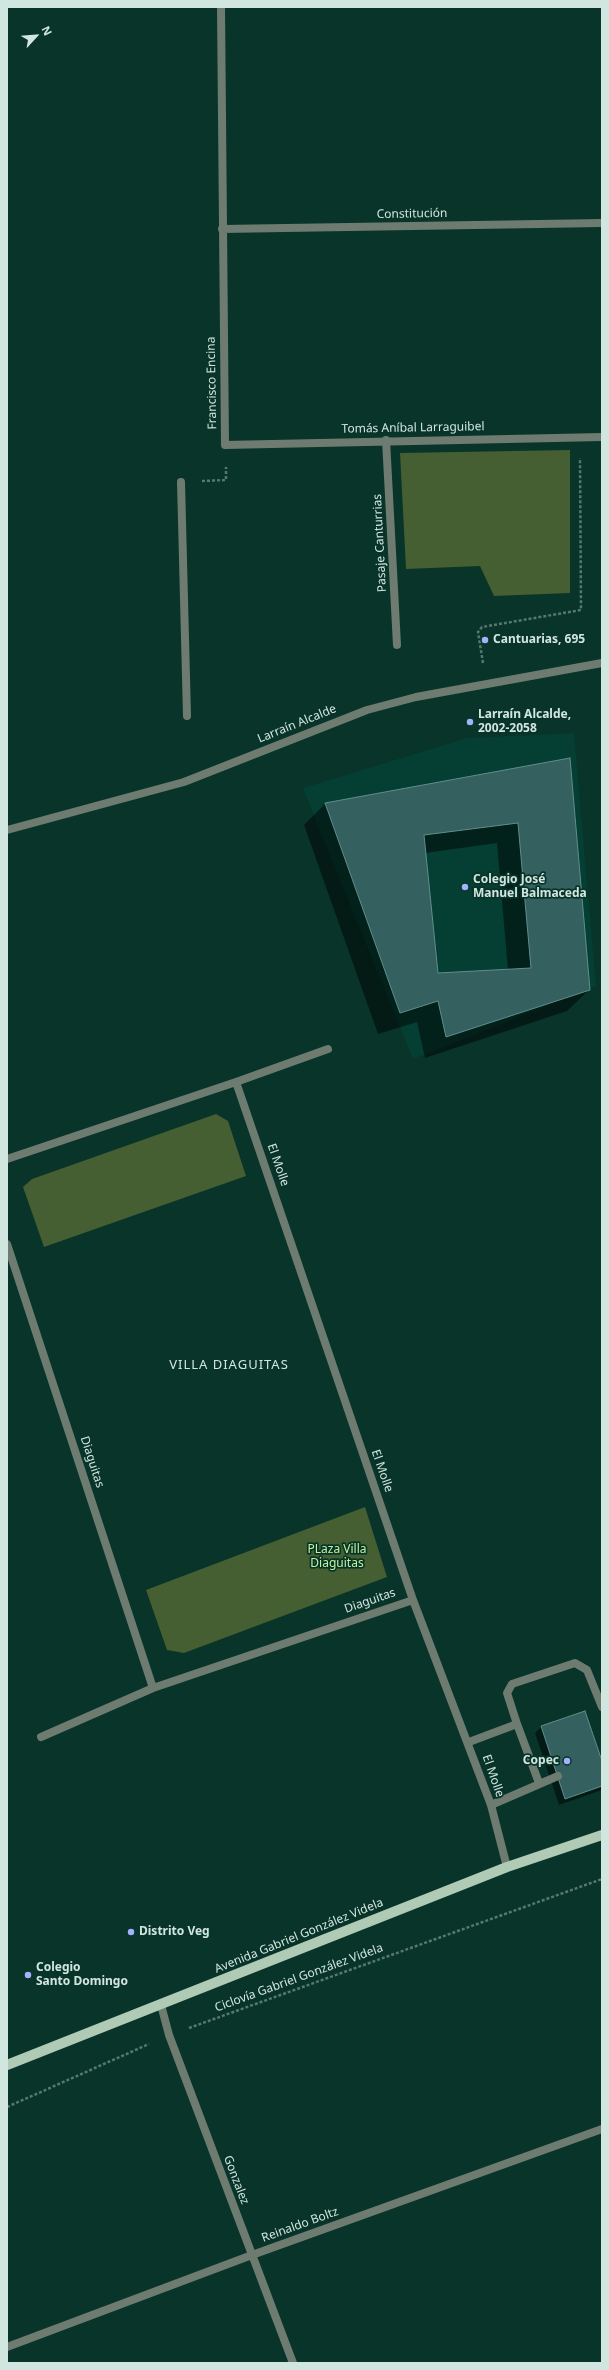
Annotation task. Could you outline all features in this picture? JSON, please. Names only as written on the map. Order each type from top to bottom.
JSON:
[{"type":"main road","name":"Avenida Gabriel González Videla","points":[[7,2065],[508,1867],[602,1835]]},
{"type":"street","name":"Francisco Encina","points":[[221,7],[225,445]]},
{"type":"street","name":"Constitución","points":[[222,229],[602,223]]},
{"type":"street","name":"Tomás Aníbal Larraguibel","points":[[225,445],[386,440],[602,437]]},
{"type":"street","name":"Pasaje Canturrias","points":[[386,440],[397,645]]},
{"type":"street","points":[[181,482],[187,716]]},
{"type":"street","name":"Larraín Alcalde","points":[[7,830],[184,782],[367,710],[416,697],[602,663]]},
{"type":"street","points":[[7,1159],[236,1082],[328,1049]]},
{"type":"street","name":"El Molle","points":[[236,1082],[413,1600],[469,1742],[491,1805],[508,1867]]},
{"type":"street","name":"Diaguitas","points":[[7,1244],[153,1688]]},
{"type":"street","name":"Diaguitas","points":[[41,1737],[153,1688],[413,1600]]},
{"type":"street","points":[[539,1783],[507,1693],[512,1684],[575,1663],[587,1670],[602,1707]]},
{"type":"street","points":[[469,1742],[517,1724]]},
{"type":"street","points":[[491,1805],[558,1776]]},
{"type":"street","name":"Gonzalez","points":[[161,2004],[169,2035],[293,2363]]},
{"type":"street","name":"Reinaldo Boltz","points":[[7,2347],[252,2255],[602,2129]]},
{"type":"path","points":[[485,684],[478,632],[482,628],[581,610],[580,438]]},
{"type":"path","name":"Francisco Encina","points":[[181,482],[226,480],[225,445]]},
{"type":"path","name":"Ciclovía Gabriel González Videla","points":[[7,2107],[169,2035],[602,1879]]},
{"type":"shaded area","name":"Colegio José Manuel Balmaceda","points":[[574,733],[596,986],[413,1059],[303,788],[467,738]]},
{"type":"green space","points":[[570,450],[570,593],[494,596],[480,566],[406,569],[400,453]]},
{"type":"green space","points":[[216,1114],[228,1121],[246,1176],[44,1247],[23,1187],[32,1179]]},
{"type":"green space","name":"PLaza Villa Diaguitas","points":[[365,1507],[387,1577],[184,1653],[167,1650],[146,1590]]},
{"type":"building","points":[[570,758],[590,990],[446,1037],[438,1001],[400,1013],[325,803]],"holes":[[[518,823],[531,968],[438,973],[424,835]]]},
{"type":"building","points":[[585,1711],[602,1761],[602,1786],[565,1799],[541,1726]]},
{"type":"place","name":"Cantuarias, 695","points":[[485,640]]},
{"type":"place","name":"Larraín Alcalde, 2002-2058","points":[[470,722]]},
{"type":"place","name":"Colegio José Manuel Balmaceda","points":[[465,887]]},
{"type":"place","name":"Copec","points":[[567,1761]]},
{"type":"place","name":"Distrito Veg","points":[[131,1932]]},
{"type":"place","name":"Colegio Santo Domingo","points":[[28,1975]]},
{"type":"district","name":"VILLA DIAGUITAS","points":[[229,1365]]}]
